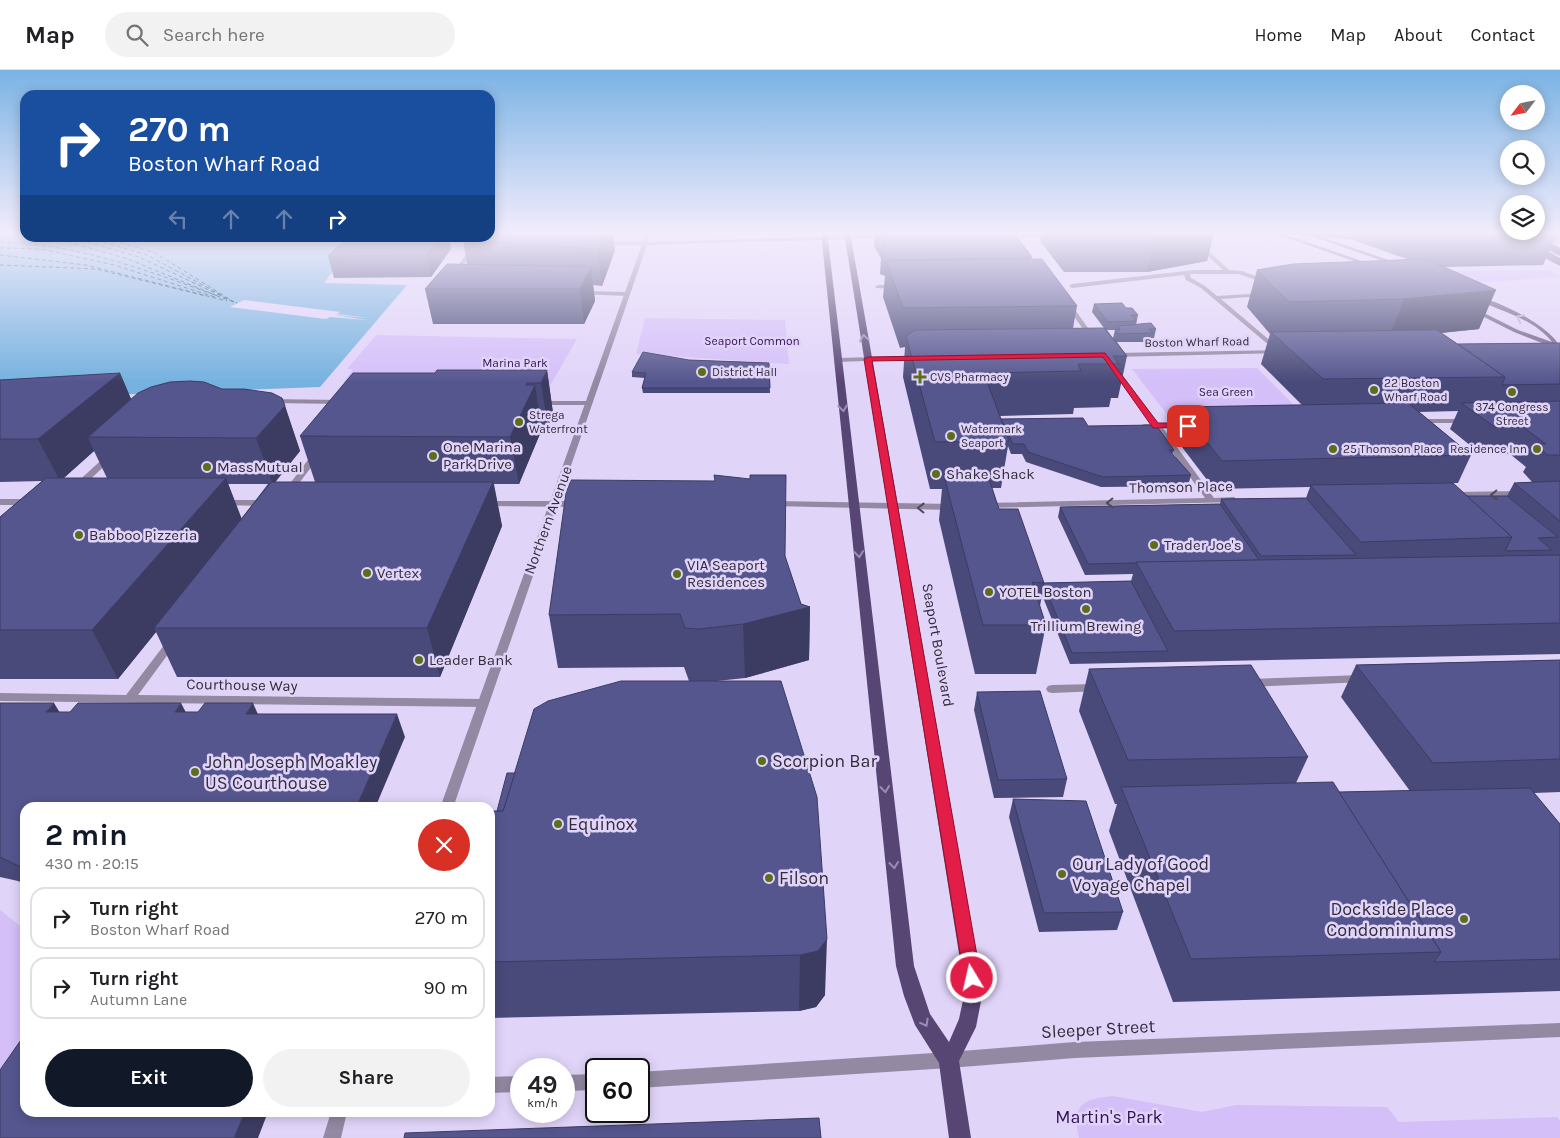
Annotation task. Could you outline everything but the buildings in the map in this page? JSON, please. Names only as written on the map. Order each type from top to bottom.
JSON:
[{"type":"main road","points":[[829,282],[905,966],[913,996],[922,1019],[949,1060],[960,1138]]},
{"type":"main road","name":"Seaport Boulevard","points":[[856,282],[974,991],[972,1014],[963,1038],[949,1060]]},
{"type":"main road","points":[[1471,295],[1538,327],[1552,337],[1559,347]]},
{"type":"main road","points":[[1470,308],[1516,331],[1559,347]]},
{"type":"street","name":"Northern Avenue","points":[[448,802],[631,282]]},
{"type":"street","points":[[1072,286],[1109,282]]},
{"type":"street","points":[[1192,282],[1215,298],[1272,345]]},
{"type":"street","points":[[878,287],[907,287]]},
{"type":"street","points":[[578,293],[627,294]]},
{"type":"street","points":[[1215,298],[1275,293]]},
{"type":"street","points":[[1064,299],[1096,343]]},
{"type":"street","points":[[1535,347],[1559,347]]},
{"type":"street","name":"Boston Wharf Road","points":[[1156,426],[1105,355],[1287,352]]},
{"type":"street","points":[[837,360],[924,358]]},
{"type":"street","points":[[265,401],[349,402]]},
{"type":"street","points":[[529,403],[589,403]]},
{"type":"street","points":[[1412,422],[1475,420]]},
{"type":"street","points":[[1138,426],[1198,425]]},
{"type":"street","points":[[1156,426],[1211,500]]},
{"type":"street","points":[[215,502],[276,508],[323,446]]},
{"type":"street","points":[[70,493],[120,447]]},
{"type":"street","points":[[1447,496],[1534,494]]},
{"type":"street","name":"Thomson Place","points":[[763,504],[967,507],[1240,500]]},
{"type":"street","points":[[0,502],[44,502]]},
{"type":"street","points":[[475,504],[587,504]]},
{"type":"street","points":[[129,699],[179,633]]},
{"type":"street","points":[[1239,683],[1375,679]]},
{"type":"street","points":[[1052,689],[1111,687]]},
{"type":"street","name":"Courthouse Way","points":[[0,697],[483,704]]},
{"type":"street","name":"Sleeper Street","points":[[650,1079],[1075,1050],[1560,1030]]},
{"type":"street","points":[[495,1085],[510,1084]]},
{"type":"street","points":[[332,1138],[338,1117]]},
{"type":"green space","name":"Seaport Common","points":[[645,318],[785,320],[789,364],[636,354]]},
{"type":"green space","name":"Marina Park","points":[[376,335],[577,339],[548,389],[344,382],[353,369],[347,369]]},
{"type":"green space","name":"Sea Green","points":[[1257,368],[1302,413],[1169,417],[1132,369]]},
{"type":"green space","points":[[0,910],[20,926],[20,1039],[0,1070]]},
{"type":"green space","name":"Martin's Park","points":[[1113,1096],[1202,1112],[1236,1105],[1387,1107],[1399,1122],[1557,1117],[1560,1121],[1560,1138],[1079,1138],[1077,1118],[1081,1106],[1093,1099]]},
{"type":"water","points":[[0,282],[325,282],[407,285],[320,387],[0,399]]},
{"type":"pier","points":[[244,300],[340,312],[337,314],[370,318],[334,315],[367,320],[330,317],[326,319],[230,307]]},
{"type":"ferry route","points":[[148,282],[206,296]]},
{"type":"ferry route","points":[[152,282],[227,301]]},
{"type":"ferry route","points":[[167,282],[215,297]]},
{"type":"ferry route","points":[[178,282],[219,297]]},
{"type":"ferry route","points":[[183,282],[219,297]]},
{"type":"ferry route","points":[[192,282],[230,300]]},
{"type":"ferry route","points":[[197,282],[223,296]]},
{"type":"ferry route","points":[[201,282],[234,302]]},
{"type":"ferry route","points":[[219,297],[234,302]]},
{"type":"place","name":"District Hall","points":[[702,372]]},
{"type":"place","name":"CVS Pharmacy","points":[[920,377]]},
{"type":"place","name":"22 Boston Wharf Road","points":[[1374,390]]},
{"type":"place","name":"374 Congress Street","points":[[1512,392]]},
{"type":"place","name":"Strega Waterfront","points":[[519,422]]},
{"type":"place","name":"Watermark Seaport","points":[[951,436]]},
{"type":"place","name":"25 Thomson Place","points":[[1333,449]]},
{"type":"place","name":"Residence Inn","points":[[1537,449]]},
{"type":"place","name":"One Marina Park Drive","points":[[433,456]]},
{"type":"place","name":"MassMutual","points":[[207,467]]},
{"type":"place","name":"Shake Shack","points":[[936,474]]},
{"type":"place","name":"Babboo Pizzeria","points":[[79,535]]},
{"type":"place","name":"Trader Joe's","points":[[1154,545]]},
{"type":"place","name":"Vertex","points":[[367,573]]},
{"type":"place","name":"VIA Seaport Residences","points":[[677,574]]},
{"type":"place","name":"YOTEL Boston","points":[[989,592]]},
{"type":"place","name":"Trillium Brewing","points":[[1086,609]]},
{"type":"place","name":"Leader Bank","points":[[419,660]]},
{"type":"place","name":"Scorpion Bar","points":[[762,761]]},
{"type":"place","name":"John Joseph Moakley US Courthouse","points":[[195,772]]},
{"type":"place","name":"Equinox","points":[[558,824]]},
{"type":"place","name":"Our Lady of Good Voyage Chapel","points":[[1062,874]]},
{"type":"place","name":"Filson","points":[[769,878]]},
{"type":"place","name":"Dockside Place Condominiums","points":[[1464,919]]},
{"type":"route","points":[[972,978],[928,705],[868,359],[1105,355],[1156,426],[1188,426]]}]
